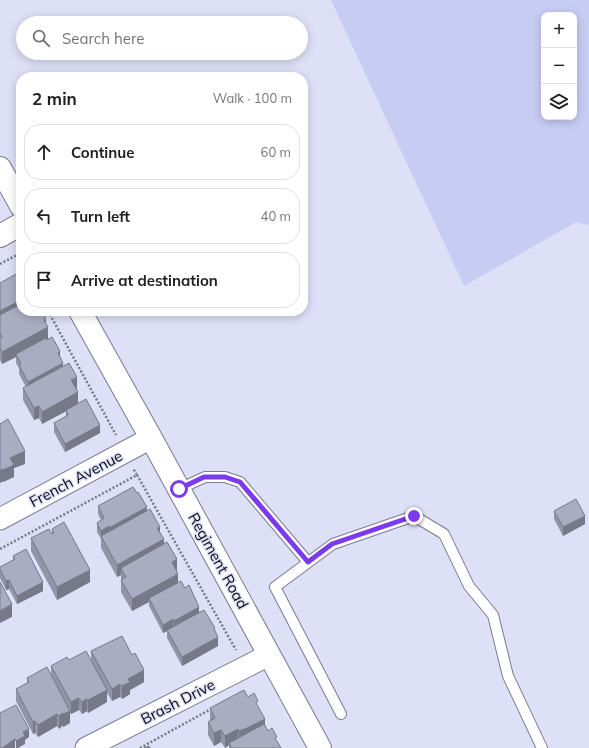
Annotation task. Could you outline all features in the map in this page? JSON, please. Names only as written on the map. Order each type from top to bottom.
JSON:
[{"type":"street","points":[[0,168],[16,197]]},
{"type":"street","points":[[0,236],[16,227]]},
{"type":"street","name":"Regiment Road","points":[[83,316],[320,748]]},
{"type":"street","name":"French Avenue","points":[[0,519],[151,438]]},
{"type":"street","name":"Brash Drive","points":[[86,748],[269,655]]},
{"type":"lane","points":[[179,489],[204,477],[225,477],[240,482],[308,562]]},
{"type":"lane","points":[[341,714],[276,587],[332,544],[414,516],[444,534],[469,586],[493,615],[508,676],[542,748]]},
{"type":"path","points":[[0,264],[16,256]]},
{"type":"path","points":[[51,316],[118,441]]},
{"type":"path","points":[[130,461],[233,644]]},
{"type":"path","points":[[0,549],[137,475]]},
{"type":"shaded area","points":[[331,0],[589,0],[589,225],[576,222],[464,286]]},
{"type":"building","points":[[16,274],[16,303],[0,311],[0,283]]},
{"type":"building","points":[[16,307],[16,316],[44,316],[46,319],[44,320],[48,327],[2,352],[0,348],[0,339],[2,337],[0,333],[0,315]]},
{"type":"building","points":[[52,337],[60,351],[58,353],[63,363],[28,382],[19,365],[21,364],[16,354],[46,338],[47,340]]},
{"type":"building","points":[[69,363],[77,377],[71,380],[78,392],[42,412],[39,406],[34,408],[23,388]]},
{"type":"building","points":[[86,399],[100,425],[65,444],[54,423],[68,415],[66,410]]},
{"type":"building","points":[[8,419],[25,451],[10,458],[14,465],[0,471],[0,424]]},
{"type":"building","points":[[133,487],[137,493],[138,492],[147,507],[101,531],[97,523],[104,518],[98,506]]},
{"type":"building","points":[[576,499],[585,516],[563,527],[554,511]]},
{"type":"building","points":[[150,509],[160,527],[157,528],[164,539],[117,565],[101,536]]},
{"type":"building","points":[[64,522],[90,570],[57,587],[31,538],[49,529],[52,534],[54,533],[52,529]]},
{"type":"building","points":[[167,542],[177,559],[172,562],[178,574],[132,599],[121,580],[126,577],[121,568]]},
{"type":"building","points":[[26,549],[43,582],[17,596],[9,580],[6,581],[0,567],[15,559],[13,556]]},
{"type":"building","points":[[181,581],[185,588],[189,585],[199,607],[174,621],[173,619],[163,625],[149,598]]},
{"type":"building","points":[[0,582],[12,604],[0,611]]},
{"type":"building","points":[[204,610],[215,628],[214,629],[218,637],[182,657],[167,630]]},
{"type":"building","points":[[122,636],[132,655],[135,653],[144,670],[128,679],[130,682],[122,686],[120,684],[112,689],[91,651]]},
{"type":"building","points":[[86,651],[107,690],[82,702],[79,698],[71,702],[51,666],[67,657],[69,660]]},
{"type":"building","points":[[47,667],[70,711],[59,716],[57,714],[38,725],[35,721],[33,722],[16,689],[29,682],[27,678]]},
{"type":"building","points":[[244,690],[248,697],[254,693],[258,701],[256,703],[265,719],[239,731],[238,729],[225,736],[221,730],[214,733],[208,722],[215,718],[210,708]]},
{"type":"building","points":[[16,705],[29,729],[23,732],[25,736],[16,741],[15,739],[0,748],[0,713]]},
{"type":"building","points":[[264,724],[268,731],[272,728],[277,737],[275,738],[281,748],[232,748],[229,743]]},
{"type":"route","points":[[179,489],[204,477],[225,477],[240,482],[308,562],[332,544],[414,516]]}]
